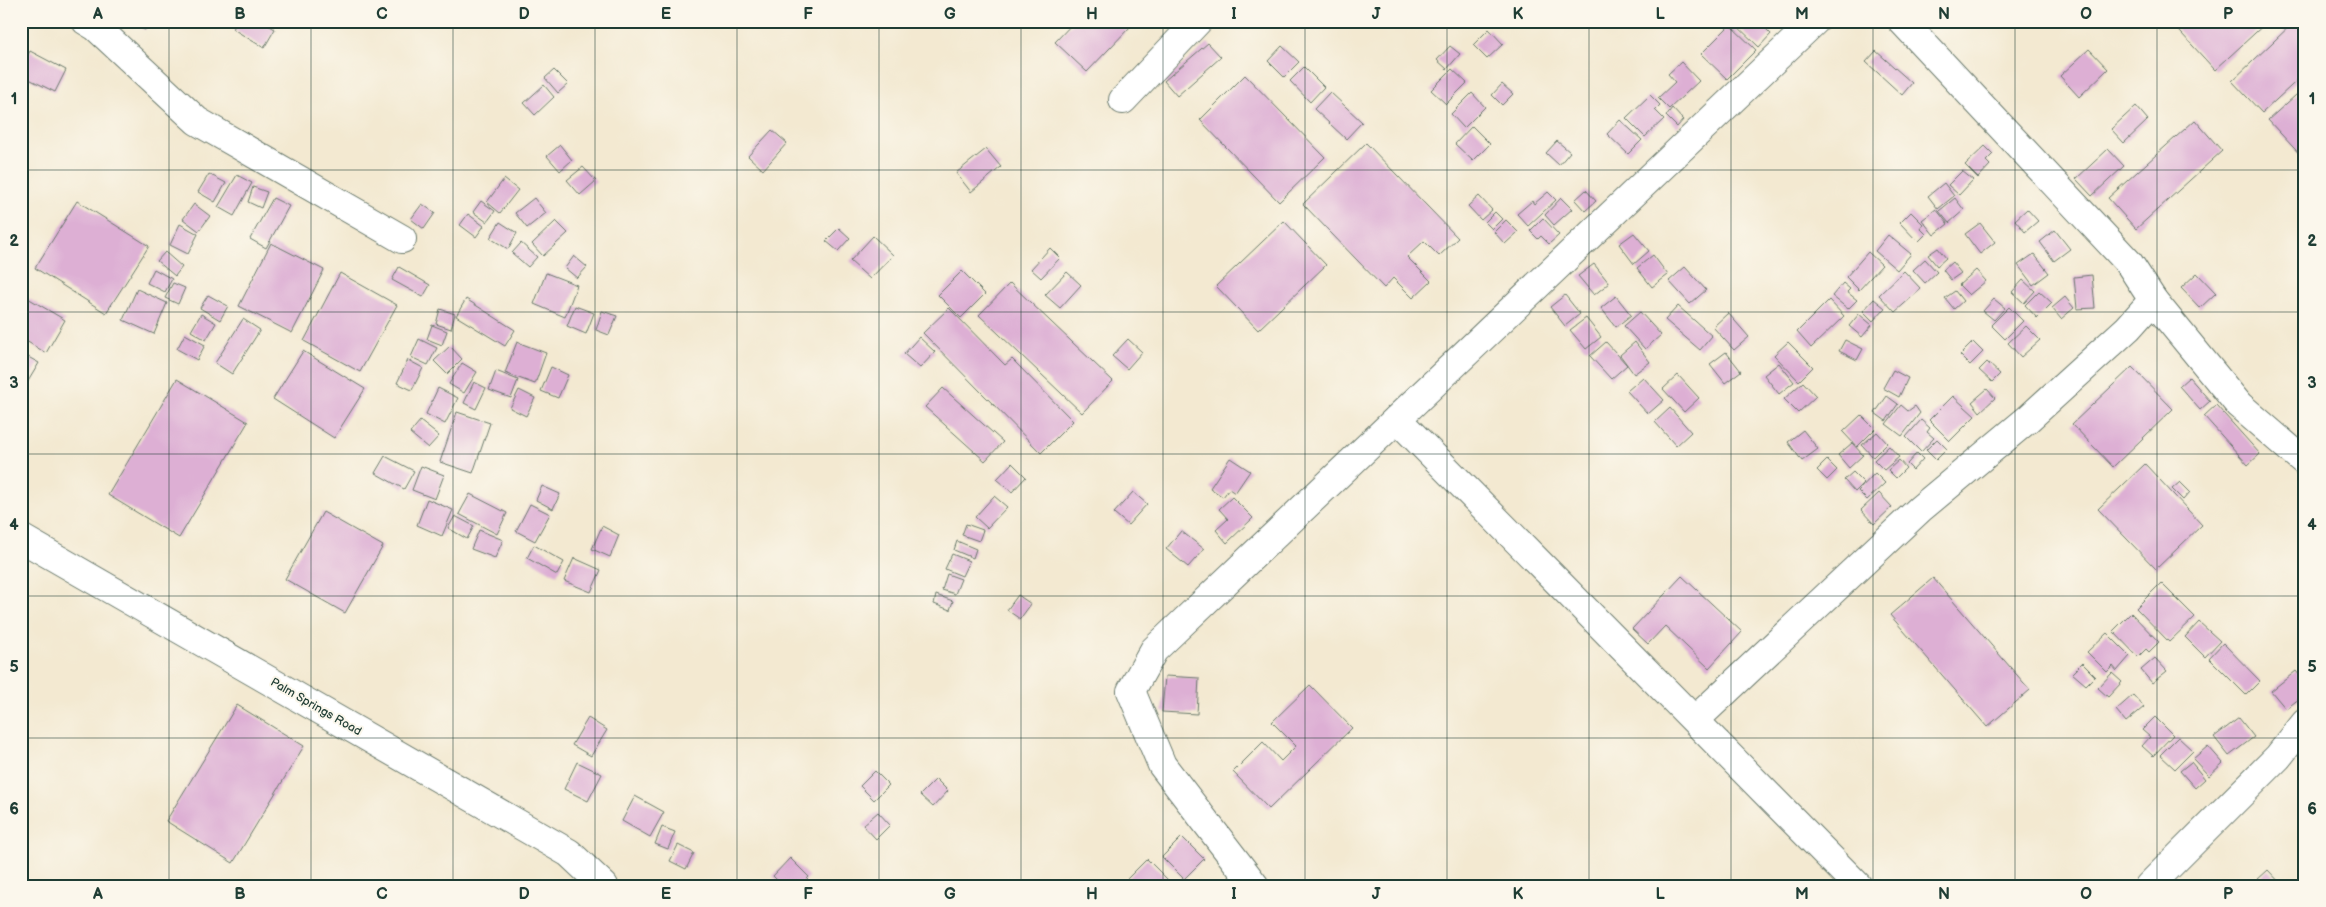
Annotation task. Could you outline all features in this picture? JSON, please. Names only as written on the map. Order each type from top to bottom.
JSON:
[{"type":"street","points":[[86,21],[147,73],[197,121],[402,239]]},
{"type":"street","points":[[1122,100],[1198,21]]},
{"type":"street","points":[[1255,886],[1162,765],[1131,691],[1154,650],[1815,21]]},
{"type":"street","points":[[1902,21],[2129,263],[2153,300],[2240,405],[2305,462]]},
{"type":"street","points":[[1694,720],[1920,509],[2035,413],[2128,328],[2153,300]]},
{"type":"street","points":[[1398,419],[1858,886]]},
{"type":"street","name":"Palm Springs Road","points":[[21,538],[569,853],[604,886]]},
{"type":"street","points":[[2149,886],[2278,757],[2305,723]]},
{"type":"building","points":[[127,21],[149,21],[145,30]]},
{"type":"building","points":[[237,21],[261,21],[275,29],[264,48],[233,29]]},
{"type":"building","points":[[1075,21],[1126,21],[1131,26],[1087,72],[1055,42]]},
{"type":"building","points":[[1732,21],[1758,21],[1771,34],[1759,47]]},
{"type":"building","points":[[2170,21],[2268,21],[2215,70]]},
{"type":"building","points":[[2295,21],[2305,32],[2305,73],[2262,113],[2232,81]]},
{"type":"building","points":[[1730,25],[1756,50],[1727,79],[1701,54]]},
{"type":"building","points":[[1489,29],[1503,44],[1487,59],[1473,45]]},
{"type":"building","points":[[1208,43],[1221,57],[1177,96],[1164,81]]},
{"type":"building","points":[[1282,46],[1299,62],[1284,77],[1268,61]]},
{"type":"building","points":[[1450,46],[1460,54],[1447,69],[1437,60]]},
{"type":"building","points":[[2089,49],[2108,69],[2079,97],[2060,76]]},
{"type":"building","points":[[30,51],[66,70],[55,92],[21,75],[21,68]]},
{"type":"building","points":[[1876,51],[1912,83],[1902,95],[1866,62]]},
{"type":"building","points":[[1681,62],[1699,81],[1669,109],[1658,98],[1675,82],[1668,74]]},
{"type":"building","points":[[1304,67],[1324,87],[1310,102],[1290,81]]},
{"type":"building","points":[[1452,69],[1467,83],[1446,104],[1431,90]]},
{"type":"building","points":[[554,70],[568,84],[558,93],[545,78]]},
{"type":"building","points":[[1245,75],[1325,157],[1279,202],[1200,120]]},
{"type":"building","points":[[1502,84],[1513,94],[1502,105],[1492,95]]},
{"type":"building","points":[[544,85],[554,97],[535,115],[524,103]]},
{"type":"building","points":[[2305,87],[2305,160],[2268,120]]},
{"type":"building","points":[[1330,92],[1362,122],[1346,139],[1314,109]]},
{"type":"building","points":[[1472,93],[1485,107],[1464,128],[1451,114]]},
{"type":"building","points":[[1650,95],[1660,105],[1655,110],[1664,119],[1645,137],[1626,118]]},
{"type":"building","points":[[2136,106],[2148,120],[2124,143],[2111,129]]},
{"type":"building","points":[[1672,108],[1683,120],[1677,127],[1666,116]]},
{"type":"building","points":[[1620,120],[1642,140],[1628,154],[1607,134]]},
{"type":"building","points":[[2195,120],[2222,151],[2136,229],[2108,198]]},
{"type":"building","points":[[1472,126],[1490,144],[1473,161],[1455,144]]},
{"type":"building","points":[[772,130],[787,143],[763,170],[748,156]]},
{"type":"building","points":[[1557,141],[1570,152],[1559,165],[1546,153]]},
{"type":"building","points":[[1366,143],[1458,238],[1439,256],[1424,241],[1407,257],[1431,281],[1413,298],[1393,278],[1384,288],[1303,204]]},
{"type":"building","points":[[560,145],[572,160],[560,171],[547,156]]},
{"type":"building","points":[[1985,146],[1993,154],[1986,161],[1990,165],[1978,178],[1965,165]]},
{"type":"building","points":[[986,149],[1001,167],[971,192],[956,173]]},
{"type":"building","points":[[2108,149],[2124,166],[2092,196],[2076,179]]},
{"type":"building","points":[[583,167],[596,181],[580,195],[567,180]]},
{"type":"building","points":[[1962,171],[1973,180],[1959,195],[1948,185]]},
{"type":"building","points":[[209,174],[226,183],[215,202],[198,192]]},
{"type":"building","points":[[237,175],[252,183],[234,216],[218,207]]},
{"type":"building","points":[[504,179],[518,190],[500,213],[487,202]]},
{"type":"building","points":[[1944,183],[1954,196],[1938,209],[1928,196]]},
{"type":"building","points":[[253,187],[267,192],[261,208],[248,202]]},
{"type":"building","points":[[1586,190],[1596,201],[1585,211],[1575,200]]},
{"type":"building","points":[[1548,192],[1556,200],[1528,226],[1517,214],[1532,201],[1534,204]]},
{"type":"building","points":[[1479,196],[1492,210],[1481,220],[1468,206]]},
{"type":"building","points":[[273,198],[289,206],[266,248],[250,239]]},
{"type":"building","points":[[534,198],[546,213],[527,228],[515,213]]},
{"type":"building","points":[[1561,198],[1572,209],[1554,225],[1545,215]]},
{"type":"building","points":[[1955,198],[1964,210],[1949,223],[1939,211]]},
{"type":"building","points":[[77,201],[149,246],[106,313],[35,268]]},
{"type":"building","points":[[481,201],[495,211],[487,222],[473,212]]},
{"type":"building","points":[[194,204],[210,216],[199,231],[183,219]]},
{"type":"building","points":[[422,204],[435,213],[424,229],[411,219]]},
{"type":"building","points":[[1936,209],[1948,224],[1934,235],[1922,220]]},
{"type":"building","points":[[2027,209],[2038,221],[2025,232],[2015,220]]},
{"type":"building","points":[[1495,212],[1502,219],[1492,229],[1485,222]]},
{"type":"building","points":[[1911,212],[1923,224],[1920,228],[1926,234],[1918,242],[1900,223]]},
{"type":"building","points":[[468,214],[484,226],[476,237],[460,225]]},
{"type":"building","points":[[1543,218],[1559,235],[1549,244],[1541,236],[1538,239],[1530,231]]},
{"type":"building","points":[[1506,220],[1518,232],[1505,244],[1494,232]]},
{"type":"building","points":[[556,221],[568,233],[543,256],[532,244]]},
{"type":"building","points":[[1284,221],[1326,265],[1258,330],[1216,286]]},
{"type":"building","points":[[500,222],[517,233],[508,249],[490,238]]},
{"type":"building","points":[[1980,223],[1995,242],[1980,254],[1965,234]]},
{"type":"building","points":[[180,224],[198,234],[188,254],[170,245]]},
{"type":"building","points":[[839,228],[850,238],[838,251],[826,241]]},
{"type":"building","points":[[2055,230],[2070,249],[2054,261],[2040,242]]},
{"type":"building","points":[[1634,233],[1649,251],[1634,264],[1619,244]]},
{"type":"building","points":[[1888,235],[1911,254],[1897,270],[1875,251]]},
{"type":"building","points":[[873,236],[893,255],[870,279],[850,261]]},
{"type":"building","points":[[271,243],[324,270],[292,333],[239,306]]},
{"type":"building","points":[[521,243],[537,257],[528,267],[512,253]]},
{"type":"building","points":[[1050,248],[1060,258],[1041,278],[1031,269]]},
{"type":"building","points":[[1938,248],[1946,258],[1937,266],[1928,255]]},
{"type":"building","points":[[165,252],[182,267],[175,276],[157,261]]},
{"type":"building","points":[[1868,252],[1882,265],[1859,290],[1846,277]]},
{"type":"building","points":[[2034,254],[2049,273],[2033,285],[2018,265]]},
{"type":"building","points":[[1653,255],[1668,275],[1652,287],[1637,268]]},
{"type":"building","points":[[574,256],[587,267],[577,278],[565,268]]},
{"type":"building","points":[[1925,259],[1937,272],[1925,283],[1913,270]]},
{"type":"building","points":[[1952,262],[1961,273],[1951,280],[1943,270]]},
{"type":"building","points":[[1594,264],[1609,283],[1594,295],[1578,276]]},
{"type":"building","points":[[399,267],[430,285],[423,297],[392,280]]},
{"type":"building","points":[[1685,267],[1706,290],[1690,304],[1669,281]]},
{"type":"building","points":[[154,269],[172,279],[165,292],[147,283]]},
{"type":"building","points":[[1976,270],[1986,281],[1969,295],[1959,285]]},
{"type":"building","points":[[962,271],[985,294],[961,318],[938,295]]},
{"type":"building","points":[[1904,271],[1921,289],[1895,312],[1879,295]]},
{"type":"building","points":[[1067,272],[1081,285],[1060,308],[1045,295]]},
{"type":"building","points":[[340,273],[397,305],[360,372],[304,341]]},
{"type":"building","points":[[546,273],[577,285],[565,317],[534,304]]},
{"type":"building","points":[[2197,273],[2216,293],[2200,308],[2181,288]]},
{"type":"building","points":[[2092,275],[2095,308],[2077,309],[2074,277]]},
{"type":"building","points":[[2023,280],[2035,291],[2024,303],[2012,292]]},
{"type":"building","points":[[173,283],[185,288],[178,304],[165,298]]},
{"type":"building","points":[[1010,283],[1113,381],[1082,413],[979,315]]},
{"type":"building","points":[[1843,283],[1850,289],[1847,292],[1857,300],[1848,309],[1832,296]]},
{"type":"building","points":[[137,289],[167,303],[154,334],[123,320]]},
{"type":"building","points":[[1955,291],[1963,301],[1954,309],[1945,298]]},
{"type":"building","points":[[2039,291],[2052,303],[2037,318],[2025,305]]},
{"type":"building","points":[[21,294],[65,320],[46,353],[21,338]]},
{"type":"building","points":[[208,295],[228,306],[220,320],[200,308]]},
{"type":"building","points":[[1565,295],[1580,314],[1565,326],[1550,307]]},
{"type":"building","points":[[1616,296],[1631,315],[1616,327],[1601,308]]},
{"type":"building","points":[[2065,297],[2074,308],[2061,319],[2052,308]]},
{"type":"building","points":[[466,299],[515,330],[505,346],[456,316]]},
{"type":"building","points":[[1874,299],[1885,308],[1873,321],[1863,311]]},
{"type":"building","points":[[1994,299],[2005,308],[1994,320],[1983,311]]},
{"type":"building","points":[[1829,300],[1844,316],[1811,348],[1797,332]]},
{"type":"building","points":[[575,306],[594,313],[586,334],[567,326]]},
{"type":"building","points":[[1678,306],[1712,336],[1700,350],[1665,320]]},
{"type":"building","points":[[2009,307],[2023,321],[2005,339],[1991,325]]},
{"type":"building","points":[[949,308],[1005,365],[1012,359],[1073,421],[1041,453],[923,333]]},
{"type":"building","points":[[440,309],[455,314],[451,329],[436,324]]},
{"type":"building","points":[[602,311],[617,316],[609,335],[596,330]]},
{"type":"building","points":[[1640,312],[1661,335],[1645,349],[1624,326]]},
{"type":"building","points":[[1728,313],[1749,337],[1734,350],[1713,327]]},
{"type":"building","points":[[201,314],[216,323],[206,340],[191,331]]},
{"type":"building","points":[[1859,314],[1872,325],[1862,337],[1849,326]]},
{"type":"building","points":[[1586,318],[1601,337],[1586,349],[1570,330]]},
{"type":"building","points":[[243,319],[260,330],[232,374],[215,363]]},
{"type":"building","points":[[432,325],[447,331],[442,345],[427,339]]},
{"type":"building","points":[[2026,326],[2040,340],[2021,357],[2008,343]]},
{"type":"building","points":[[185,334],[205,345],[197,360],[177,349]]},
{"type":"building","points":[[919,337],[935,352],[920,368],[904,354]]},
{"type":"building","points":[[419,339],[437,348],[428,365],[411,357]]},
{"type":"building","points":[[1128,339],[1142,352],[1127,369],[1112,356]]},
{"type":"building","points":[[1845,340],[1863,349],[1857,360],[1839,351]]},
{"type":"building","points":[[517,342],[546,353],[535,384],[505,373]]},
{"type":"building","points":[[1606,342],[1627,365],[1611,379],[1590,356]]},
{"type":"building","points":[[1635,342],[1650,362],[1634,374],[1620,355]]},
{"type":"building","points":[[1788,342],[1813,367],[1799,381],[1774,355]]},
{"type":"building","points":[[1973,342],[1983,352],[1970,365],[1960,355]]},
{"type":"building","points":[[450,346],[462,359],[447,374],[434,361]]},
{"type":"building","points":[[303,351],[365,389],[334,438],[273,399]]},
{"type":"building","points":[[1726,352],[1741,371],[1725,383],[1710,364]]},
{"type":"building","points":[[21,353],[39,363],[21,393]]},
{"type":"building","points":[[408,360],[423,368],[412,390],[397,383]]},
{"type":"building","points":[[1987,362],[2000,374],[1992,382],[1979,370]]},
{"type":"building","points":[[462,363],[477,372],[464,393],[449,384]]},
{"type":"building","points":[[1779,363],[1794,382],[1779,394],[1764,375]]},
{"type":"building","points":[[551,367],[568,375],[558,398],[541,391]]},
{"type":"building","points":[[2132,367],[2173,409],[2113,467],[2072,424]]},
{"type":"building","points":[[1893,370],[1908,378],[1899,397],[1883,388]]},
{"type":"building","points":[[496,371],[518,380],[511,398],[489,390]]},
{"type":"building","points":[[1678,375],[1699,398],[1684,412],[1663,389]]},
{"type":"building","points":[[1643,377],[1664,400],[1648,414],[1627,391]]},
{"type":"building","points":[[2189,377],[2210,401],[2200,410],[2179,386]]},
{"type":"building","points":[[177,379],[248,422],[179,538],[108,495]]},
{"type":"building","points":[[474,382],[486,388],[476,409],[464,403]]},
{"type":"building","points":[[1803,382],[1816,396],[1798,413],[1784,399]]},
{"type":"building","points":[[438,388],[458,398],[445,424],[426,414]]},
{"type":"building","points":[[943,388],[1003,442],[985,461],[925,407]]},
{"type":"building","points":[[1987,389],[1995,398],[1980,412],[1972,402]]},
{"type":"building","points":[[519,390],[535,398],[526,416],[510,408]]},
{"type":"building","points":[[1887,396],[1898,404],[1886,421],[1875,413]]},
{"type":"building","points":[[1953,396],[1975,416],[1950,441],[1929,420]]},
{"type":"building","points":[[1901,405],[1908,411],[1915,406],[1920,413],[1902,436],[1886,424]]},
{"type":"building","points":[[2216,405],[2260,454],[2248,465],[2204,416]]},
{"type":"building","points":[[1670,408],[1691,432],[1676,446],[1655,422]]},
{"type":"building","points":[[457,412],[490,423],[473,473],[440,462]]},
{"type":"building","points":[[1861,415],[1875,429],[1857,447],[1843,432]]},
{"type":"building","points":[[1921,420],[1930,428],[1927,432],[1934,438],[1921,452],[1906,437]]},
{"type":"building","points":[[420,421],[439,436],[428,448],[410,433]]},
{"type":"building","points":[[1803,430],[1818,449],[1802,461],[1788,442]]},
{"type":"building","points":[[1877,432],[1887,443],[1873,457],[1862,445]]},
{"type":"building","points":[[1937,439],[1947,449],[1936,460],[1926,450]]},
{"type":"building","points":[[1852,443],[1863,455],[1849,468],[1838,455]]},
{"type":"building","points":[[1889,446],[1899,457],[1884,470],[1874,460]]},
{"type":"building","points":[[1917,453],[1923,459],[1913,470],[1907,464]]},
{"type":"building","points":[[385,456],[414,471],[404,489],[375,473]]},
{"type":"building","points":[[1230,458],[1250,471],[1235,493],[1229,489],[1223,497],[1210,488]]},
{"type":"building","points":[[1827,460],[1837,470],[1827,480],[1817,470]]},
{"type":"building","points":[[1899,460],[1906,468],[1896,478],[1888,470]]},
{"type":"building","points":[[1012,463],[1026,477],[1012,492],[997,479]]},
{"type":"building","points":[[2145,464],[2202,525],[2156,569],[2098,509]]},
{"type":"building","points":[[421,466],[444,475],[435,499],[412,490]]},
{"type":"building","points":[[1853,472],[1864,483],[1855,492],[1844,480]]},
{"type":"building","points":[[1875,473],[1885,483],[1867,500],[1858,491]]},
{"type":"building","points":[[2180,482],[2190,492],[2183,500],[2172,489]]},
{"type":"building","points":[[542,486],[560,494],[553,509],[536,500]]},
{"type":"building","points":[[1133,492],[1147,504],[1128,525],[1114,513]]},
{"type":"building","points":[[1879,493],[1892,507],[1874,524],[1861,510]]},
{"type":"building","points":[[470,494],[507,513],[497,534],[459,514]]},
{"type":"building","points":[[994,496],[1007,507],[987,528],[975,517]]},
{"type":"building","points":[[1232,497],[1253,518],[1227,543],[1216,530],[1228,519],[1219,509]]},
{"type":"building","points":[[427,499],[453,510],[442,536],[417,525]]},
{"type":"building","points":[[530,504],[550,514],[535,541],[516,531]]},
{"type":"building","points":[[323,512],[383,546],[345,613],[285,579]]},
{"type":"building","points":[[455,516],[474,526],[467,539],[448,528]]},
{"type":"building","points":[[966,524],[983,530],[979,541],[962,535]]},
{"type":"building","points":[[602,526],[619,535],[610,557],[592,549]]},
{"type":"building","points":[[479,530],[503,540],[495,558],[471,549]]},
{"type":"building","points":[[1181,531],[1204,549],[1188,567],[1166,549]]},
{"type":"building","points":[[957,541],[976,549],[973,558],[954,550]]},
{"type":"building","points":[[534,545],[564,562],[557,575],[527,558]]},
{"type":"building","points":[[952,554],[969,561],[962,576],[945,569]]},
{"type":"building","points":[[574,558],[601,570],[591,592],[564,581]]},
{"type":"building","points":[[947,574],[961,579],[955,594],[942,590]]},
{"type":"building","points":[[1682,576],[1742,632],[1709,668],[1665,626],[1648,644],[1632,629]]},
{"type":"building","points":[[1933,578],[2030,690],[1987,727],[1890,615]]},
{"type":"building","points":[[2161,583],[2195,617],[2169,642],[2136,608]]},
{"type":"building","points":[[936,595],[953,601],[950,610],[934,604]]},
{"type":"building","points":[[1018,595],[1031,604],[1020,619],[1007,610]]},
{"type":"building","points":[[2131,613],[2159,642],[2149,652],[2146,649],[2138,657],[2113,631]]},
{"type":"building","points":[[2199,622],[2220,641],[2205,657],[2185,637]]},
{"type":"building","points":[[2107,633],[2130,656],[2117,671],[2113,666],[2107,672],[2087,652]]},
{"type":"building","points":[[2223,643],[2260,681],[2246,695],[2209,658]]},
{"type":"building","points":[[2155,658],[2167,671],[2152,683],[2141,670]]},
{"type":"building","points":[[2082,663],[2095,676],[2086,685],[2072,673]]},
{"type":"building","points":[[2296,671],[2305,682],[2305,694],[2286,709],[2271,691]]},
{"type":"building","points":[[2112,673],[2122,682],[2108,697],[2098,688]]},
{"type":"building","points":[[1165,676],[1199,678],[1197,714],[1162,712]]},
{"type":"building","points":[[1310,685],[1352,728],[1269,809],[1233,772],[1263,742],[1281,761],[1296,746],[1272,722]]},
{"type":"building","points":[[2133,695],[2144,707],[2126,722],[2116,710]]},
{"type":"building","points":[[237,705],[304,746],[233,863],[166,821]]},
{"type":"building","points":[[2155,717],[2173,735],[2153,756],[2142,746],[2150,737],[2142,730]]},
{"type":"building","points":[[588,718],[607,730],[591,756],[572,745]]},
{"type":"building","points":[[2239,718],[2254,737],[2229,756],[2214,737]]},
{"type":"building","points":[[2178,737],[2193,751],[2175,769],[2160,755]]},
{"type":"building","points":[[2208,746],[2223,763],[2209,776],[2193,759]]},
{"type":"building","points":[[577,762],[602,774],[588,801],[564,789]]},
{"type":"building","points":[[2191,762],[2205,779],[2195,788],[2180,771]]},
{"type":"building","points":[[875,771],[889,785],[874,800],[860,786]]},
{"type":"building","points":[[936,779],[948,791],[933,807],[920,795]]},
{"type":"building","points":[[635,796],[664,812],[650,837],[622,821]]},
{"type":"building","points":[[878,812],[890,825],[876,839],[863,825]]},
{"type":"building","points":[[662,827],[675,832],[668,849],[655,844]]},
{"type":"building","points":[[1182,837],[1204,859],[1184,879],[1162,857]]},
{"type":"building","points":[[678,845],[694,853],[686,869],[670,861]]},
{"type":"building","points":[[790,858],[809,877],[800,886],[783,886],[773,876]]},
{"type":"building","points":[[1147,859],[1174,886],[1120,886]]},
{"type":"building","points":[[2268,870],[2283,886],[2263,886],[2257,880]]}]
